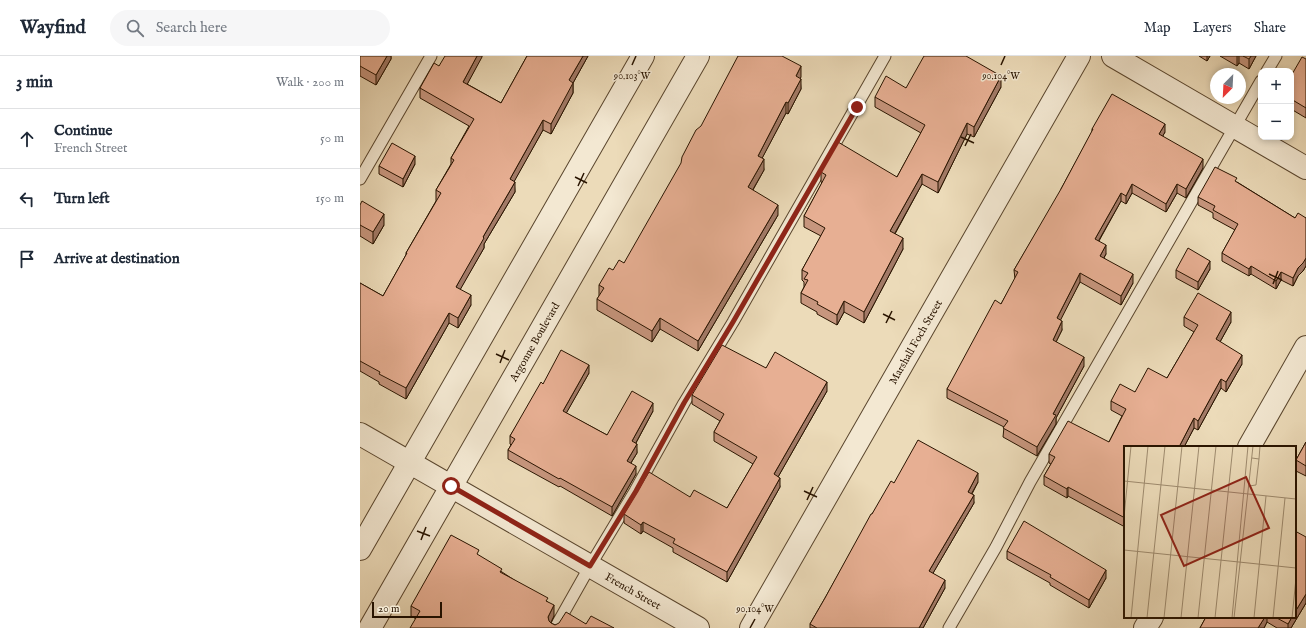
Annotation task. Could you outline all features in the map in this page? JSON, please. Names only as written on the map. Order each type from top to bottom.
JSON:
[{"type":"street","points":[[363,536],[409,463],[643,56]]},
{"type":"street","name":"Argonne Boulevard","points":[[370,628],[698,56]]},
{"type":"street","name":"Marshall Foch Street","points":[[751,628],[1079,56]]},
{"type":"street","points":[[1113,56],[1306,168]]},
{"type":"street","points":[[1250,446],[1306,347]]},
{"type":"street","name":"French Street","points":[[360,434],[698,628]]},
{"type":"street","points":[[1145,628],[1151,618]]},
{"type":"lane","points":[[360,179],[431,56]]},
{"type":"lane","points":[[555,628],[590,566],[636,491],[684,403],[733,322],[885,56]]},
{"type":"lane","points":[[1269,68],[1276,56]]},
{"type":"lane","points":[[949,628],[996,547],[1030,482],[1258,86]]},
{"type":"building","points":[[360,56],[387,56],[376,75],[360,66]]},
{"type":"building","points":[[445,56],[477,56],[463,82],[501,103],[527,56],[583,56],[569,80],[573,83],[551,124],[543,120],[510,179],[515,182],[456,287],[471,295],[458,318],[449,313],[406,388],[379,374],[380,372],[360,361],[360,283],[383,296],[441,193],[436,190],[454,160],[451,158],[474,119],[420,88],[434,63],[439,66]]},
{"type":"building","points":[[738,56],[782,56],[801,66],[796,76],[801,79],[788,103],[786,102],[758,156],[764,159],[748,187],[778,205],[698,341],[660,318],[652,331],[597,299],[604,288],[599,285],[609,268],[613,270],[619,260],[624,263],[681,163],[682,157],[696,130],[701,126]]},
{"type":"building","points":[[924,56],[966,56],[1001,76],[974,127],[967,123],[938,182],[922,174],[890,231],[903,238],[864,312],[844,301],[837,315],[801,293],[808,280],[804,279],[808,273],[802,270],[825,228],[804,216],[826,175],[821,172],[838,142],[897,177],[925,125],[875,97],[886,76],[906,88]]},
{"type":"building","points":[[1243,56],[1251,56],[1249,59]]},
{"type":"building","points":[[1302,57],[1306,59],[1306,108],[1294,101],[1294,71]]},
{"type":"building","points":[[1112,94],[1165,124],[1159,134],[1203,159],[1186,189],[1177,184],[1166,204],[1132,184],[1126,196],[1121,193],[1095,239],[1106,245],[1100,256],[1133,274],[1121,296],[1080,273],[1057,318],[1062,321],[1053,340],[1084,357],[1053,414],[1056,415],[1037,447],[1003,428],[1008,421],[947,389],[995,300],[1001,304],[1018,272],[1014,270],[1061,189]]},
{"type":"building","points":[[392,143],[415,156],[403,179],[379,166]]},
{"type":"building","points":[[1215,167],[1237,178],[1235,181],[1295,218],[1298,213],[1306,218],[1306,258],[1298,268],[1293,278],[1281,272],[1276,281],[1251,266],[1249,269],[1222,253],[1238,224],[1213,210],[1215,206],[1198,197]]},
{"type":"building","points":[[362,201],[384,214],[373,232],[360,225],[360,205]]},
{"type":"building","points":[[1188,248],[1210,261],[1198,282],[1176,270]]},
{"type":"building","points":[[1198,293],[1231,312],[1216,339],[1242,355],[1226,382],[1221,379],[1198,421],[1194,418],[1180,446],[1124,446],[1124,517],[1068,487],[1067,489],[1044,476],[1055,457],[1049,454],[1068,421],[1109,442],[1126,409],[1111,401],[1120,384],[1135,392],[1148,368],[1167,378],[1198,325],[1184,317]]},
{"type":"building","points":[[722,345],[766,368],[775,352],[827,382],[774,474],[780,478],[727,572],[673,543],[675,539],[643,522],[641,525],[624,514],[649,472],[690,497],[694,490],[727,508],[757,457],[714,432],[724,414],[692,395]]},
{"type":"building","points":[[561,350],[589,365],[563,411],[607,435],[632,391],[653,403],[632,441],[637,444],[627,461],[636,466],[612,507],[508,450],[515,439],[510,436],[541,382],[543,384]]},
{"type":"building","points":[[918,440],[978,473],[968,492],[974,495],[929,571],[945,580],[919,628],[817,628],[810,624],[871,514],[891,481],[894,483]]},
{"type":"building","points":[[1306,442],[1306,466],[1296,460]]},
{"type":"building","points":[[1024,521],[1106,570],[1089,600],[1050,577],[1051,575],[1007,551]]},
{"type":"building","points":[[1296,532],[1306,537],[1306,594],[1296,610]]},
{"type":"building","points":[[451,535],[479,550],[477,554],[502,569],[500,572],[548,598],[546,601],[554,605],[548,617],[551,623],[555,625],[559,623],[566,612],[586,624],[591,616],[614,628],[410,628],[420,611],[411,606]]},
{"type":"building","points":[[1205,618],[1264,618],[1258,628],[1200,628]]},
{"type":"building","points":[[1277,618],[1291,618],[1288,624]]},
{"type":"route","points":[[451,486],[590,566],[636,491],[684,403],[733,322],[857,107]]}]
